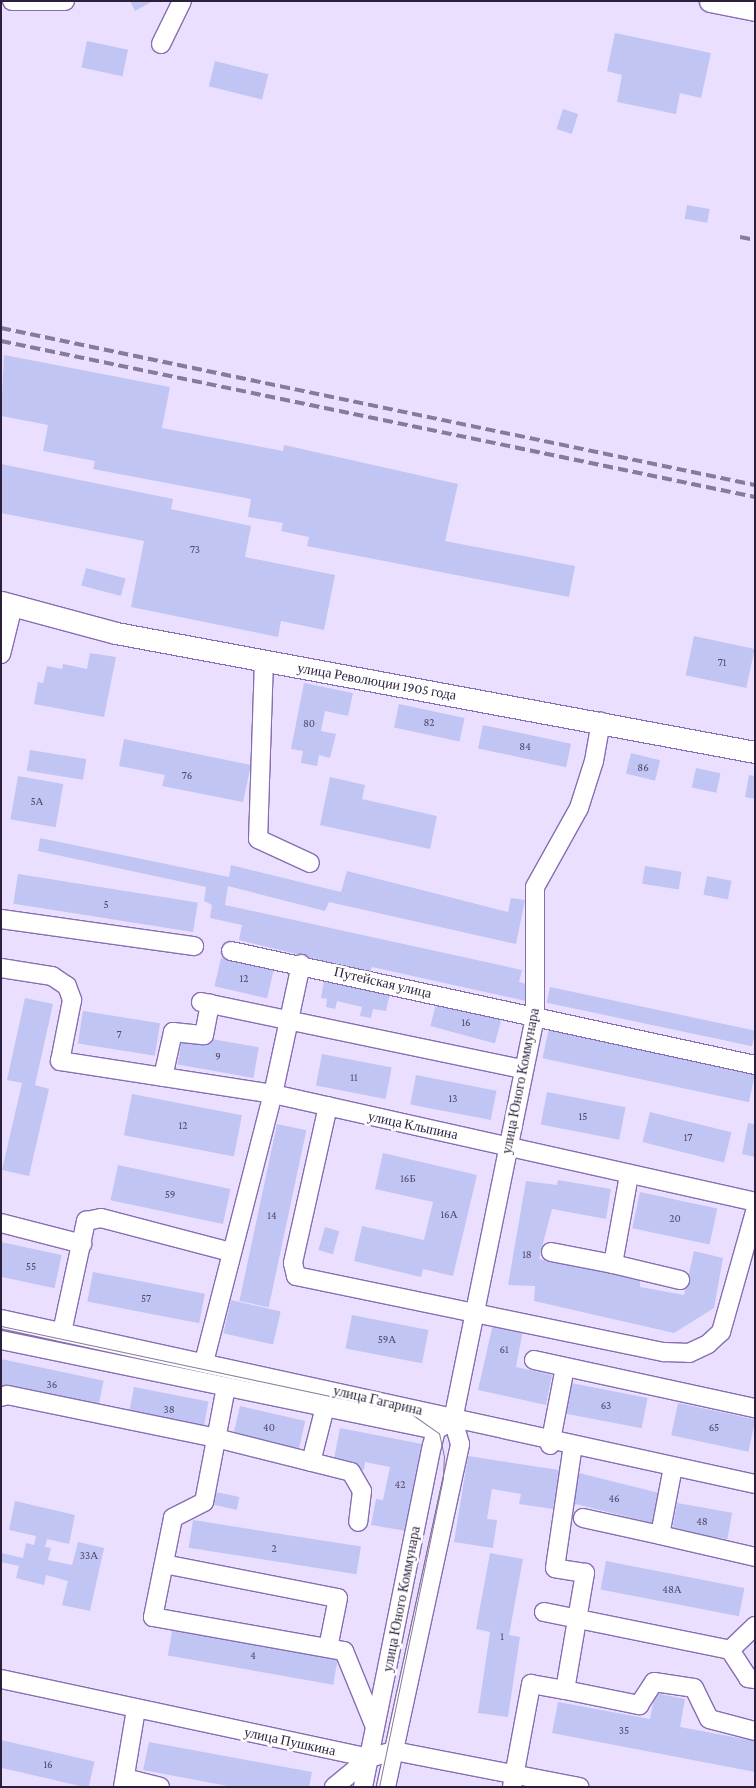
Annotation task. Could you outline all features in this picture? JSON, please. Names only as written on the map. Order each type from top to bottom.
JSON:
[{"type":"main road","points":[[710,1],[755,10]]},
{"type":"main road","name":"улица Революции 1905 года","points":[[7,604],[116,634],[601,722],[755,752]]},
{"type":"street","points":[[12,1],[64,1]]},
{"type":"street","points":[[160,44],[182,1]]},
{"type":"street","points":[[1,654],[7,604]]},
{"type":"street","points":[[264,660],[258,839],[310,863]]},
{"type":"street","name":"улица Юного Коммунара","points":[[386,1787],[460,1444],[453,1420],[477,1311],[507,1146],[535,1016],[535,887],[578,808],[594,761],[601,722]]},
{"type":"street","points":[[1,920],[194,946]]},
{"type":"street","name":"Путейская улица","points":[[231,951],[301,964],[755,1065]]},
{"type":"street","points":[[204,1362],[272,1094],[301,964]]},
{"type":"street","name":"улица Клыпина","points":[[1,968],[52,976],[67,986],[72,1000],[60,1061],[272,1094],[755,1202]]},
{"type":"street","points":[[164,1076],[173,1032],[204,1035],[205,1002],[524,1069]]},
{"type":"street","points":[[328,1106],[293,1264],[296,1276],[477,1311],[664,1352],[689,1353],[708,1344],[721,1332],[755,1212]]},
{"type":"street","points":[[613,1264],[629,1175]]},
{"type":"street","points":[[62,1332],[86,1221],[101,1218],[231,1252]]},
{"type":"street","points":[[1,1223],[82,1244]]},
{"type":"street","points":[[551,1252],[680,1280]]},
{"type":"street","name":"улица Гагарина","points":[[1,1319],[422,1409],[453,1420],[551,1443],[573,1445],[755,1484]]},
{"type":"street","name":"улица Гагарина","points":[[1,1340],[436,1430]]},
{"type":"street","points":[[534,1360],[755,1408]]},
{"type":"street","points":[[551,1443],[566,1367]]},
{"type":"street","points":[[226,1387],[204,1502],[173,1518],[153,1617],[344,1651],[375,1727]]},
{"type":"street","points":[[1,1397],[7,1395],[216,1438],[351,1472],[362,1491],[358,1522]]},
{"type":"street","points":[[311,1462],[325,1407]]},
{"type":"street","points":[[436,1430],[453,1420]]},
{"type":"street","name":"улица Юного Коммунара","points":[[363,1787],[436,1430]]},
{"type":"street","points":[[565,1690],[585,1573],[555,1568],[573,1445]]},
{"type":"street","points":[[660,1535],[673,1466]]},
{"type":"street","points":[[583,1518],[755,1557]]},
{"type":"street","points":[[164,1564],[338,1598],[328,1648]]},
{"type":"street","points":[[544,1612],[730,1650],[748,1678],[755,1679]]},
{"type":"street","points":[[730,1650],[755,1626]]},
{"type":"street","name":"улица Пушкина","points":[[1,1679],[369,1758],[394,1751],[513,1780],[580,1787]]},
{"type":"street","points":[[513,1780],[531,1684],[639,1705],[654,1682],[694,1688],[710,1719],[755,1731]]},
{"type":"street","points":[[136,1709],[124,1783],[160,1787]]},
{"type":"street","points":[[334,1787],[369,1758]]},
{"type":"building","points":[[130,1],[153,1],[135,11]]},
{"type":"building","points":[[615,33],[711,53],[701,98],[680,93],[676,114],[617,102],[622,75],[607,71]]},
{"type":"building","points":[[87,41],[128,50],[122,76],[81,67]]},
{"type":"building","points":[[215,61],[268,74],[262,100],[209,86]]},
{"type":"building","points":[[563,109],[578,114],[572,134],[557,129]]},
{"type":"building","points":[[687,205],[710,209],[707,223],[685,219]]},
{"type":"building","points":[[4,355],[170,387],[162,428],[283,451],[284,445],[458,484],[445,541],[575,566],[569,597],[307,546],[309,537],[281,531],[283,523],[248,517],[251,499],[93,469],[95,461],[43,451],[48,425],[1,416]]},
{"type":"building","points":[[1,464],[173,499],[171,509],[251,526],[245,557],[335,575],[324,630],[281,621],[278,637],[131,607],[144,541],[1,513]]},
{"type":"building","points":[[86,568],[126,579],[121,596],[81,585]]},
{"type":"building","points":[[694,636],[755,649],[746,688],[686,675]]},
{"type":"building","points":[[90,653],[116,657],[104,717],[34,704],[38,682],[43,683],[47,666],[62,669],[63,664],[87,669]]},
{"type":"building","points":[[304,683],[353,693],[348,716],[325,711],[321,731],[336,734],[330,758],[319,755],[317,766],[301,763],[303,751],[291,749]]},
{"type":"building","points":[[399,704],[465,718],[460,741],[394,727]]},
{"type":"building","points":[[483,725],[571,744],[566,767],[478,748]]},
{"type":"building","points":[[124,739],[251,765],[243,802],[162,786],[165,775],[119,766]]},
{"type":"building","points":[[30,750],[86,759],[83,780],[27,771]]},
{"type":"building","points":[[631,753],[660,760],[655,781],[626,773]]},
{"type":"building","points":[[696,768],[720,773],[716,793],[692,788]]},
{"type":"building","points":[[749,775],[755,776],[755,799],[745,797]]},
{"type":"building","points":[[18,776],[63,784],[56,827],[10,819]]},
{"type":"building","points":[[330,777],[365,785],[362,799],[437,816],[430,849],[320,825]]},
{"type":"building","points":[[40,838],[229,877],[231,865],[341,892],[347,871],[508,912],[511,898],[525,900],[516,944],[329,902],[325,911],[228,886],[225,905],[522,970],[519,982],[530,985],[526,1001],[372,967],[370,972],[239,940],[242,925],[210,918],[212,905],[204,901],[206,887],[38,851]]},
{"type":"building","points":[[645,866],[682,872],[679,890],[642,884]]},
{"type":"building","points":[[18,874],[198,902],[193,932],[13,904]]},
{"type":"building","points":[[707,876],[732,881],[728,899],[703,895]]},
{"type":"building","points":[[221,958],[274,970],[267,998],[214,986]]},
{"type":"building","points":[[324,980],[390,993],[386,1011],[373,1009],[371,1018],[360,1016],[362,1007],[337,1001],[335,1009],[326,1007],[327,999],[321,998]]},
{"type":"building","points":[[550,987],[755,1031],[752,1046],[547,1003]]},
{"type":"building","points":[[25,998],[53,1004],[35,1085],[49,1089],[29,1176],[2,1170],[22,1083],[7,1080]]},
{"type":"building","points":[[437,1001],[502,1018],[495,1043],[430,1026]]},
{"type":"building","points":[[83,1011],[160,1023],[155,1056],[78,1044]]},
{"type":"building","points":[[549,1028],[755,1072],[749,1102],[543,1058]]},
{"type":"building","points":[[183,1034],[259,1047],[253,1078],[178,1065]]},
{"type":"building","points":[[322,1054],[392,1068],[386,1099],[316,1085]]},
{"type":"building","points":[[416,1075],[496,1091],[491,1120],[410,1104]]},
{"type":"building","points":[[547,1092],[626,1107],[619,1140],[541,1124]]},
{"type":"building","points":[[132,1094],[242,1115],[234,1157],[124,1135]]},
{"type":"building","points":[[650,1112],[732,1132],[724,1162],[643,1142]]},
{"type":"building","points":[[748,1123],[755,1124],[755,1157],[742,1154]]},
{"type":"building","points":[[277,1124],[306,1130],[269,1307],[239,1301]]},
{"type":"building","points":[[383,1153],[477,1175],[453,1276],[423,1269],[421,1277],[354,1261],[362,1226],[424,1240],[433,1202],[375,1189]]},
{"type":"building","points":[[118,1165],[230,1189],[223,1224],[111,1200]]},
{"type":"building","points":[[558,1180],[611,1189],[606,1219],[552,1209],[539,1259],[640,1279],[640,1287],[684,1295],[694,1251],[723,1258],[714,1308],[674,1333],[534,1301],[535,1286],[508,1285],[526,1181],[557,1185]]},
{"type":"building","points":[[640,1192],[717,1208],[710,1245],[632,1228]]},
{"type":"building","points":[[325,1227],[339,1231],[333,1254],[318,1250]]},
{"type":"building","points":[[1,1242],[62,1255],[55,1288],[1,1277]]},
{"type":"building","points":[[93,1272],[205,1294],[199,1323],[87,1301]]},
{"type":"building","points":[[231,1300],[281,1311],[273,1345],[223,1333]]},
{"type":"building","points":[[352,1315],[429,1330],[422,1363],[346,1348]]},
{"type":"building","points":[[493,1324],[523,1330],[516,1367],[552,1375],[546,1405],[478,1390]]},
{"type":"building","points":[[1,1359],[104,1381],[98,1409],[1,1389]]},
{"type":"building","points":[[571,1383],[648,1398],[642,1428],[565,1413]]},
{"type":"building","points":[[134,1387],[209,1402],[203,1430],[128,1415]]},
{"type":"building","points":[[678,1403],[755,1419],[748,1452],[671,1435]]},
{"type":"building","points":[[240,1406],[305,1421],[299,1448],[234,1433]]},
{"type":"building","points":[[340,1428],[422,1444],[406,1531],[371,1525],[376,1499],[383,1500],[390,1467],[365,1462],[364,1470],[333,1464]]},
{"type":"building","points":[[468,1456],[559,1470],[553,1509],[519,1504],[521,1494],[492,1489],[487,1519],[497,1520],[493,1548],[454,1542]]},
{"type":"building","points":[[575,1472],[660,1493],[653,1523],[568,1502]]},
{"type":"building","points":[[216,1492],[239,1497],[237,1510],[213,1505]]},
{"type":"building","points":[[15,1501],[75,1515],[69,1544],[47,1539],[45,1547],[51,1548],[48,1560],[72,1565],[78,1542],[104,1548],[90,1611],[62,1605],[68,1581],[46,1575],[44,1585],[16,1578],[19,1566],[1,1562],[1,1553],[23,1558],[26,1543],[34,1545],[36,1536],[9,1530]]},
{"type":"building","points":[[677,1503],[732,1513],[727,1539],[672,1530]]},
{"type":"building","points":[[193,1520],[361,1547],[357,1574],[189,1548]]},
{"type":"building","points":[[490,1553],[523,1559],[509,1635],[520,1637],[508,1717],[478,1713],[490,1632],[476,1629]]},
{"type":"building","points":[[606,1561],[744,1588],[739,1616],[600,1589]]},
{"type":"building","points":[[173,1626],[338,1655],[333,1685],[168,1656]]},
{"type":"building","points":[[655,1693],[685,1699],[680,1727],[755,1741],[755,1772],[552,1733],[558,1702],[650,1719]]},
{"type":"building","points":[[1,1740],[95,1762],[89,1787],[1,1768]]},
{"type":"building","points":[[149,1742],[312,1772],[309,1787],[233,1787],[143,1770]]},
{"type":"tram line","points":[[1,1326],[410,1413],[439,1433],[444,1456],[443,1478],[379,1787]]},
{"type":"railway","points":[[740,237],[755,240]]},
{"type":"railway","points":[[1,328],[755,485]]},
{"type":"railway","points":[[1,341],[755,497]]}]
